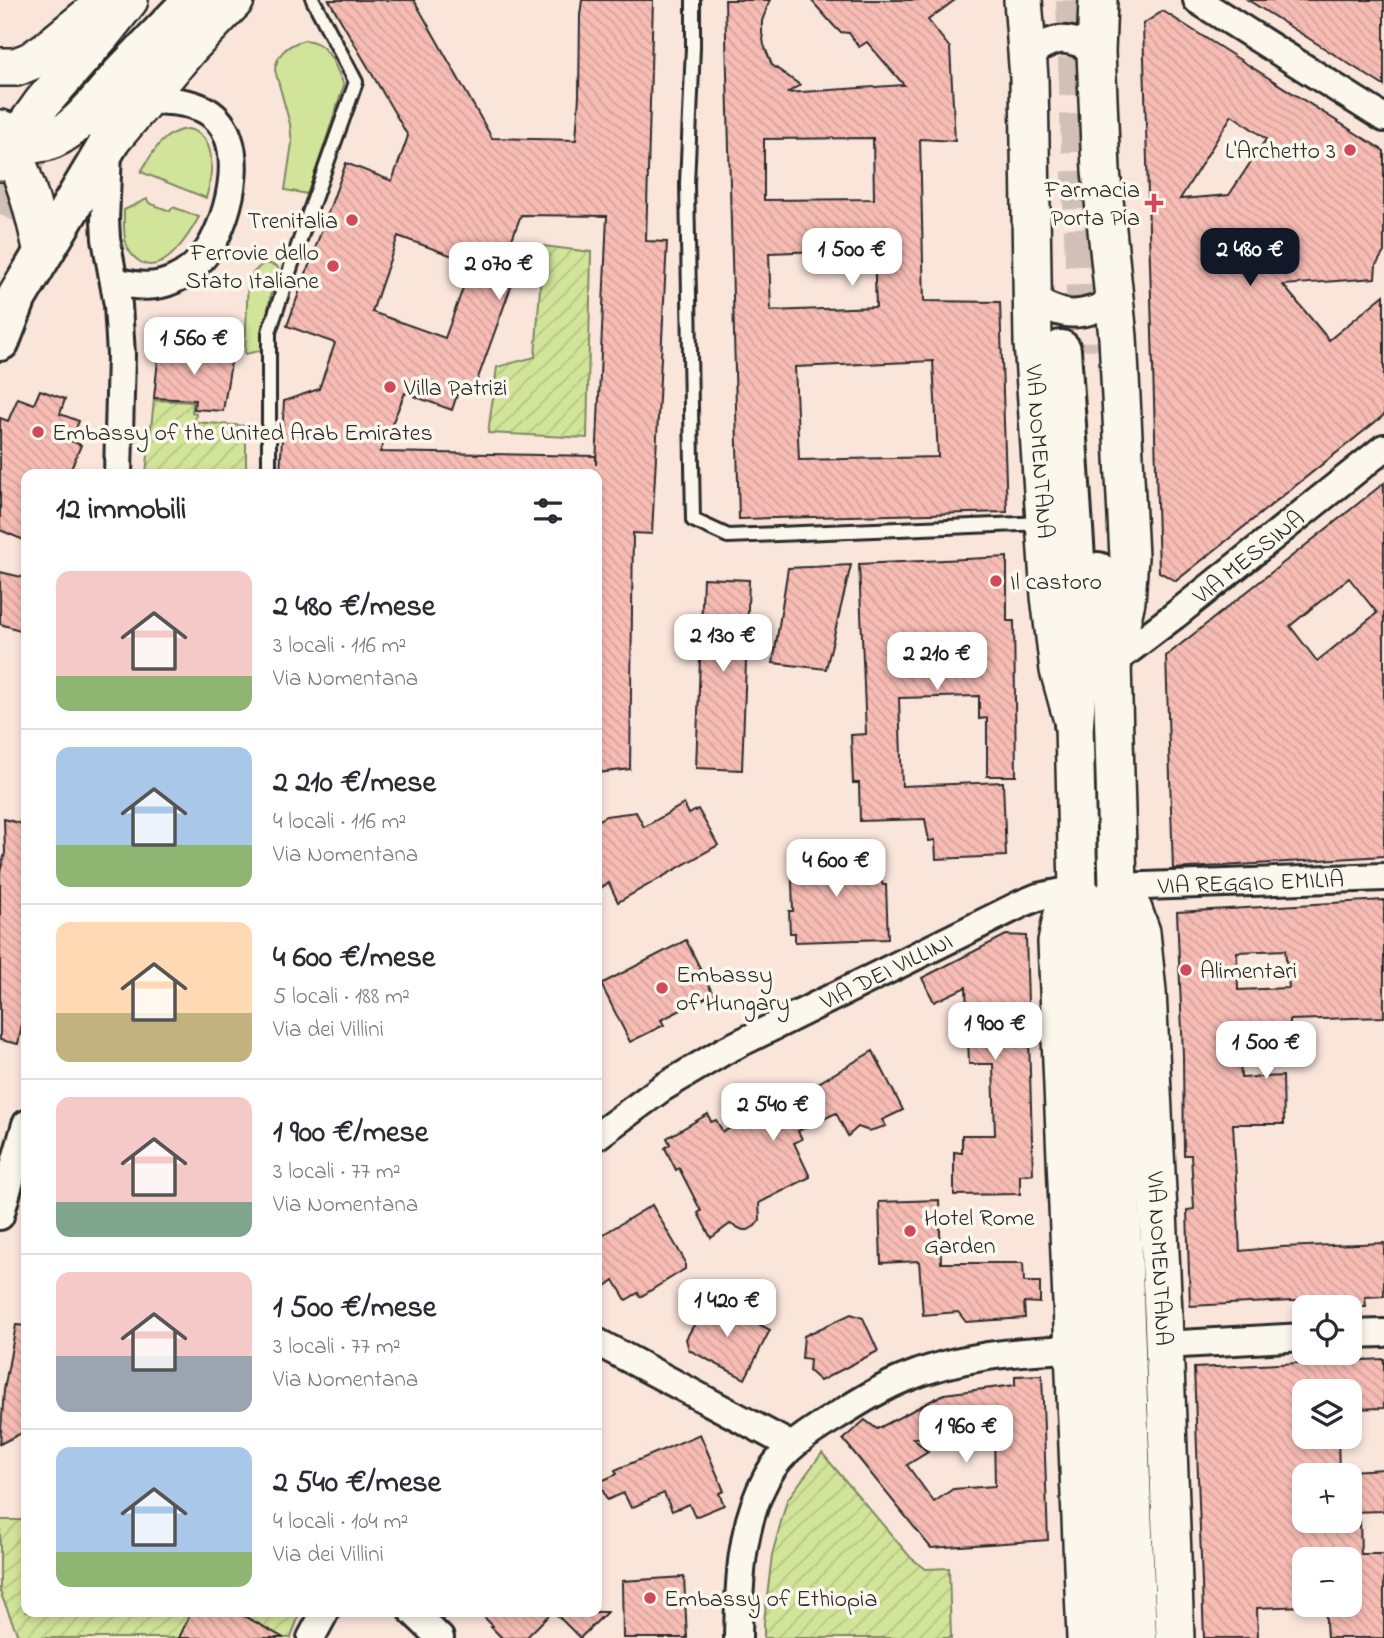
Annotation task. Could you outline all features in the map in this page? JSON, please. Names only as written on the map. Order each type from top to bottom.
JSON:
[{"type":"main road","points":[[2,67],[16,67],[31,61],[108,0]]},
{"type":"main road","points":[[3,145],[102,34],[128,0]]},
{"type":"main road","points":[[1,333],[17,297],[109,143],[117,97],[194,0]]},
{"type":"main road","points":[[3,145],[41,143],[57,137],[188,49],[235,0]]},
{"type":"main road","name":"VIA NOMENTANA","points":[[1020,2],[1029,78],[1034,379],[1056,651],[1073,724],[1078,889]]},
{"type":"main road","name":"VIA NOMENTANA","points":[[1097,7],[1101,171],[1118,337],[1129,557],[1126,601],[1112,663],[1118,887],[1102,923],[1131,1638]]},
{"type":"main road","points":[[3,145],[33,205],[43,253]]},
{"type":"main road","points":[[1073,724],[1078,666],[1074,350],[1098,572],[1112,663]]},
{"type":"main road","name":"VIA NOMENTANA","points":[[1118,887],[1133,910],[1141,932],[1147,991],[1175,1638]]},
{"type":"main road","points":[[1086,1638],[1057,942],[1062,914],[1078,889],[1102,923]]},
{"type":"street","points":[[1196,0],[1384,118]]},
{"type":"street","points":[[1027,56],[1049,41],[1057,39],[1074,42],[1096,52]]},
{"type":"street","points":[[115,281],[143,286],[159,285],[187,272],[200,259],[212,244],[224,214],[232,180],[233,154],[229,138],[219,122],[205,110],[184,103],[117,97]]},
{"type":"street","points":[[109,143],[106,239],[121,327],[118,469]]},
{"type":"street","points":[[1031,298],[1054,310],[1074,314],[1114,302]]},
{"type":"street","name":"VIA MESSINA","points":[[1112,663],[1384,448]]},
{"type":"street","name":"VIA REGGIO EMILIA","points":[[1118,887],[1384,877]]},
{"type":"street","name":"VIA DEI VILLINI","points":[[602,1132],[678,1078],[742,1042],[1021,904],[1038,897],[1078,889]]},
{"type":"street","points":[[0,1216],[21,1142]]},
{"type":"street","points":[[1362,1333],[1384,1332]]},
{"type":"street","points":[[1163,1345],[1292,1338]]},
{"type":"street","points":[[602,1345],[792,1446]]},
{"type":"street","points":[[738,1638],[741,1567],[750,1519],[773,1466],[792,1446],[819,1426],[877,1391],[930,1368],[985,1356],[1075,1349]]},
{"type":"street","points":[[311,1638],[322,1617]]},
{"type":"street","points":[[418,1617],[440,1638]]},
{"type":"lane","points":[[269,469],[269,332],[356,82],[313,0]]},
{"type":"lane","points":[[693,0],[687,184],[693,520],[728,536],[1045,523]]},
{"type":"lane","name":"VIA NOMENTANA","points":[[1118,887],[1127,1032],[1150,1638]]},
{"type":"lane","name":"VIA NOMENTANA","points":[[1078,889],[1109,1638]]},
{"type":"green space","points":[[305,40],[326,50],[344,85],[308,194],[285,190],[292,143],[290,124],[275,70],[278,59],[285,50]]},
{"type":"green space","points":[[188,129],[198,133],[209,147],[211,168],[206,198],[141,172],[165,138]]},
{"type":"green space","points":[[147,199],[149,203],[170,211],[173,207],[199,217],[174,252],[157,264],[148,265],[139,261],[129,251],[124,227],[124,210]]},
{"type":"green space","points":[[543,246],[591,252],[587,438],[488,433],[497,367],[535,357]]},
{"type":"green space","points":[[266,263],[277,266],[279,280],[271,293],[260,351],[245,354],[248,278]]},
{"type":"green space","points":[[154,400],[193,402],[195,422],[246,426],[246,469],[147,469]]},
{"type":"green space","points":[[822,1453],[911,1558],[926,1569],[949,1568],[951,1638],[764,1638],[772,1555],[787,1500]]},
{"type":"green space","points":[[0,1520],[21,1520],[21,1617],[298,1617],[291,1638],[19,1638],[0,1592]]},
{"type":"building","name":"Villa Patrizi","points":[[329,0],[414,0],[492,138],[576,140],[582,0],[653,0],[646,241],[667,242],[652,534],[633,533],[630,769],[602,772],[602,469],[280,469],[284,401],[319,389],[335,343],[287,326],[346,163],[392,181],[408,136]],"holes":[[[521,215],[607,216],[596,465],[596,456],[380,452],[405,393],[452,410],[460,386],[473,392],[517,270],[502,266]],[[398,236],[472,263],[445,338],[372,312]]]},
{"type":"building","points":[[725,0],[770,0],[762,21],[764,45],[772,65],[800,85],[787,93],[904,85],[867,42],[859,47],[849,33],[840,32],[811,0],[955,0],[928,20],[950,48],[955,141],[920,139],[924,301],[1000,302],[1007,512],[739,519]],"holes":[[[873,138],[874,199],[764,200],[764,139]],[[874,249],[876,307],[771,311],[769,253]],[[933,361],[938,457],[799,460],[795,367]]]},
{"type":"building","points":[[1248,0],[1384,0],[1384,86]]},
{"type":"building","points":[[1163,11],[1384,151],[1384,252],[1376,265],[1375,278],[1283,285],[1329,340],[1384,295],[1384,415],[1176,581],[1159,572],[1143,24]],"holes":[[[1232,115],[1266,139],[1229,195],[1180,199]]]},
{"type":"building","points":[[159,350],[233,351],[223,411],[194,409],[195,400],[154,398]]},
{"type":"building","points":[[40,390],[65,399],[60,414],[79,421],[71,441],[81,445],[71,469],[21,469],[21,539],[0,530],[0,418],[8,421],[18,398],[34,404]]},
{"type":"building","points":[[1384,483],[1384,856],[1173,869],[1166,656]],"holes":[[[1349,578],[1377,613],[1317,661],[1290,626]]]},
{"type":"building","points":[[1007,557],[1007,621],[1014,621],[1016,776],[987,776],[987,718],[979,719],[979,696],[899,698],[902,786],[1003,782],[1006,856],[936,859],[935,840],[929,841],[925,819],[860,821],[859,783],[853,783],[851,735],[866,734],[859,564]]},
{"type":"building","points":[[851,565],[826,669],[773,663],[788,568]]},
{"type":"building","points":[[0,572],[21,577],[21,630],[0,624]]},
{"type":"building","points":[[703,578],[749,580],[742,770],[696,768]]},
{"type":"building","points":[[684,804],[689,814],[698,809],[718,845],[618,902],[609,883],[602,887],[602,818],[636,812],[644,827]]},
{"type":"building","points":[[4,819],[21,824],[21,1029],[18,1044],[0,1040],[0,872],[5,853]]},
{"type":"building","points":[[852,850],[853,868],[873,867],[883,885],[886,885],[888,939],[795,942],[795,933],[790,933],[789,911],[793,911],[791,853]]},
{"type":"building","points":[[1384,900],[1384,1017],[1290,1020],[1290,1030],[1239,1032],[1241,1078],[1283,1076],[1284,1124],[1233,1124],[1240,1251],[1384,1243],[1384,1296],[1365,1297],[1366,1307],[1362,1307],[1362,1295],[1292,1295],[1292,1301],[1190,1306],[1187,1210],[1194,1209],[1191,1155],[1184,1155],[1177,912]],"holes":[[[1285,950],[1289,988],[1238,990],[1237,952]]]},
{"type":"building","points":[[1006,935],[1026,936],[1033,1174],[1020,1175],[1020,1194],[954,1195],[954,1152],[962,1153],[962,1135],[995,1135],[993,1064],[969,1064],[966,987],[934,1002],[922,978]]},
{"type":"building","points":[[686,940],[713,994],[661,1020],[664,1025],[630,1042],[602,983]]},
{"type":"building","points":[[873,1051],[903,1110],[882,1120],[886,1126],[869,1131],[858,1127],[848,1136],[836,1113],[798,1131],[802,1139],[794,1143],[810,1177],[759,1203],[760,1220],[755,1226],[743,1230],[730,1224],[711,1238],[698,1213],[701,1211],[679,1168],[676,1170],[665,1148],[670,1144],[667,1138],[708,1114],[711,1122],[716,1120],[723,1132],[764,1111],[762,1106],[769,1102],[767,1098],[786,1088],[791,1099]]},
{"type":"building","points":[[939,1200],[941,1263],[1023,1263],[1024,1282],[1040,1282],[1040,1303],[1024,1302],[1025,1318],[966,1322],[958,1312],[923,1315],[919,1261],[881,1263],[879,1202]]},
{"type":"building","points":[[652,1205],[685,1261],[685,1269],[640,1297],[638,1293],[626,1300],[614,1280],[606,1286],[602,1279],[602,1235]]},
{"type":"building","points":[[708,1300],[715,1312],[719,1310],[724,1313],[727,1307],[770,1330],[745,1379],[689,1350],[686,1339]]},
{"type":"building","points":[[851,1314],[863,1318],[878,1351],[820,1381],[809,1371],[810,1359],[802,1358],[804,1336]]},
{"type":"building","points":[[16,1325],[21,1326],[21,1434],[0,1444],[4,1390]]},
{"type":"building","points":[[1384,1359],[1384,1408],[1362,1409],[1362,1379],[1292,1379],[1292,1449],[1338,1449],[1339,1463],[1292,1463],[1292,1533],[1360,1533],[1361,1547],[1292,1547],[1292,1607],[1257,1608],[1258,1638],[1204,1638],[1194,1368],[1292,1363],[1362,1365],[1362,1360]]},
{"type":"building","points":[[1042,1375],[1048,1540],[931,1548],[843,1439],[865,1420],[877,1429],[944,1394],[1015,1385],[1015,1376]],"holes":[[[994,1433],[995,1486],[953,1489],[934,1502],[907,1465],[928,1452],[913,1438]]]},
{"type":"building","points":[[700,1434],[724,1491],[719,1493],[724,1505],[695,1517],[689,1504],[672,1511],[664,1493],[631,1508],[624,1493],[607,1500],[602,1489],[602,1481],[617,1474],[615,1470]]},
{"type":"building","points":[[1384,1469],[1384,1511],[1362,1512],[1362,1470]]},
{"type":"building","points":[[1362,1554],[1384,1554],[1384,1638],[1327,1638],[1326,1617],[1362,1617]]},
{"type":"building","name":"Embassy of Ethiopia","points":[[684,1577],[687,1638],[623,1638],[622,1581]]},
{"type":"building","points":[[189,1617],[246,1617],[284,1638],[179,1638]]},
{"type":"building","points":[[484,1617],[547,1617],[526,1638],[502,1638],[491,1627],[493,1626]]},
{"type":"building","points":[[559,1617],[602,1617],[580,1638]]},
{"type":"tunnel","points":[[1075,0],[1087,350]]},
{"type":"tunnel","points":[[0,215],[33,147]]},
{"type":"place","name":"L'Archetto 3","points":[[1350,150]]},
{"type":"place","name":"Farmacia Porta Pia","points":[[1154,203]]},
{"type":"place","name":"Trenitalia","points":[[352,220]]},
{"type":"place","name":"Ferrovie dello Stato Italiane","points":[[333,266]]},
{"type":"place","name":"Villa Patrizi","points":[[390,387]]},
{"type":"place","name":"Embassy of the United Arab Emirates","points":[[38,432]]},
{"type":"place","name":"Il castoro","points":[[996,581]]},
{"type":"place","name":"Alimentari","points":[[1186,970]]},
{"type":"place","name":"Embassy of Hungary","points":[[662,988]]},
{"type":"place","name":"Hotel Rome Garden","points":[[910,1231]]},
{"type":"place","name":"Embassy of Ethiopia","points":[[650,1598]]}]
